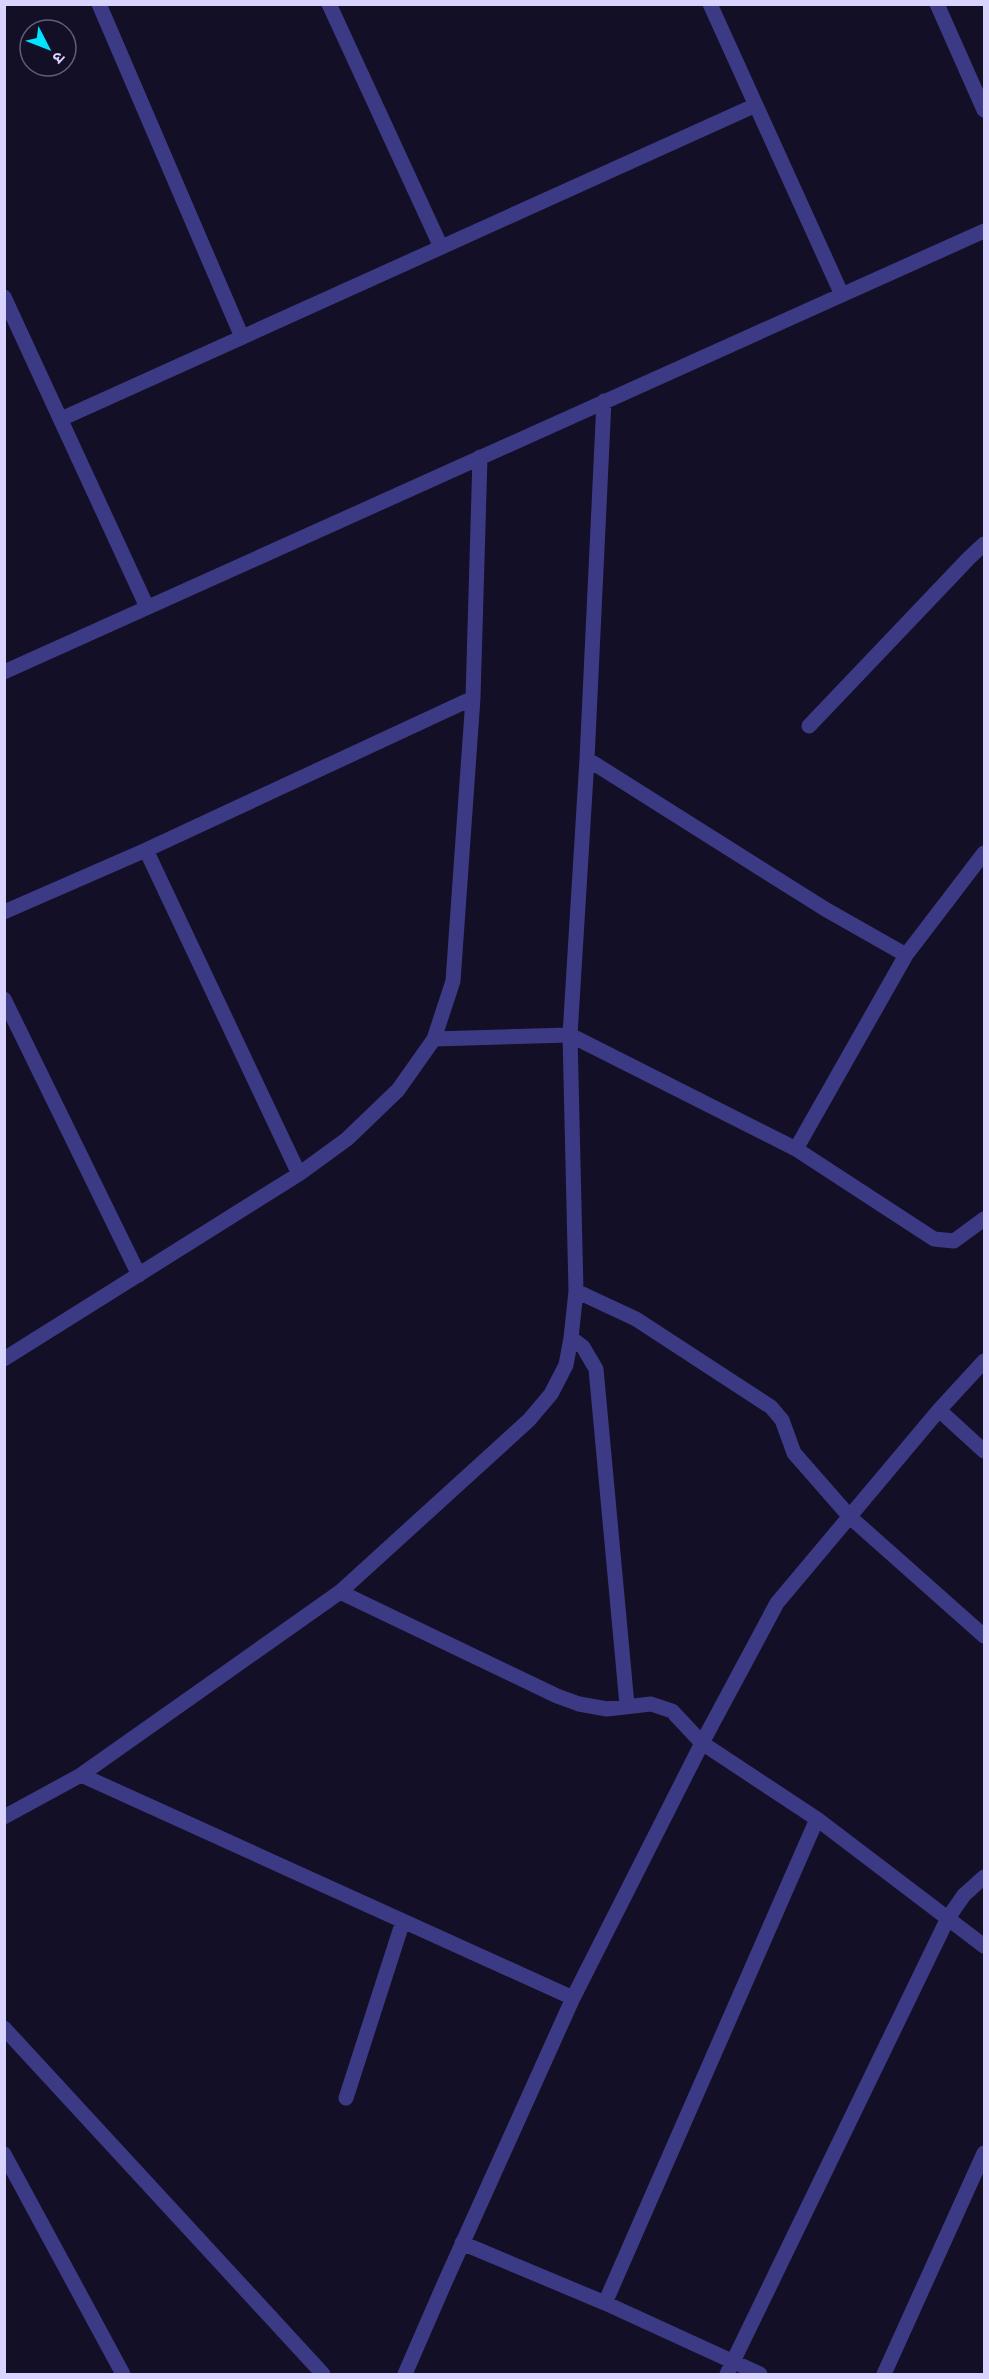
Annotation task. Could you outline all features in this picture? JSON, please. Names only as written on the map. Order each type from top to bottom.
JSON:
[{"type":"street","points":[[99,4],[242,337]]},
{"type":"street","points":[[329,4],[441,248]]},
{"type":"street","points":[[710,4],[842,295]]},
{"type":"street","points":[[937,4],[984,110]]},
{"type":"street","points":[[60,419],[756,105]]},
{"type":"street","points":[[4,672],[984,231]]},
{"type":"street","points":[[4,297],[147,608]]},
{"type":"street","points":[[4,1817],[81,1776],[340,1592],[529,1420],[551,1394],[566,1365],[576,1291],[570,1035],[587,759],[604,401]]},
{"type":"street","points":[[4,1359],[299,1174],[347,1139],[398,1090],[434,1040],[453,981],[473,698],[480,458]]},
{"type":"street","points":[[809,726],[984,544]]},
{"type":"street","points":[[4,912],[146,850],[473,698]]},
{"type":"street","points":[[587,759],[825,909],[906,955]]},
{"type":"street","points":[[146,850],[299,1174]]},
{"type":"street","points":[[796,1149],[906,955],[984,853]]},
{"type":"street","points":[[4,999],[139,1275]]},
{"type":"street","points":[[434,1040],[570,1035],[796,1149],[934,1239],[954,1241],[984,1219]]},
{"type":"street","points":[[576,1291],[636,1319],[771,1407],[782,1420],[794,1453],[850,1517],[984,1636]]},
{"type":"street","points":[[571,1338],[584,1347],[596,1369],[627,1706]]},
{"type":"street","points":[[405,2374],[573,1998],[702,1743],[777,1603],[939,1410],[984,1361]]},
{"type":"street","points":[[939,1410],[984,1450]]},
{"type":"street","points":[[340,1592],[557,1696],[579,1704],[607,1709],[651,1704],[672,1711],[702,1743],[817,1819],[984,1946]]},
{"type":"street","points":[[81,1776],[573,1998]]},
{"type":"street","points":[[605,2303],[817,1819]]},
{"type":"street","points":[[730,2368],[948,1918],[964,1895],[984,1877]]},
{"type":"street","points":[[346,2098],[403,1921]]},
{"type":"street","points":[[4,2028],[323,2374]]},
{"type":"street","points":[[884,2374],[984,2153]]},
{"type":"street","points":[[4,2154],[123,2374]]},
{"type":"street","points":[[462,2243],[605,2303],[730,2368],[760,2374]]}]
